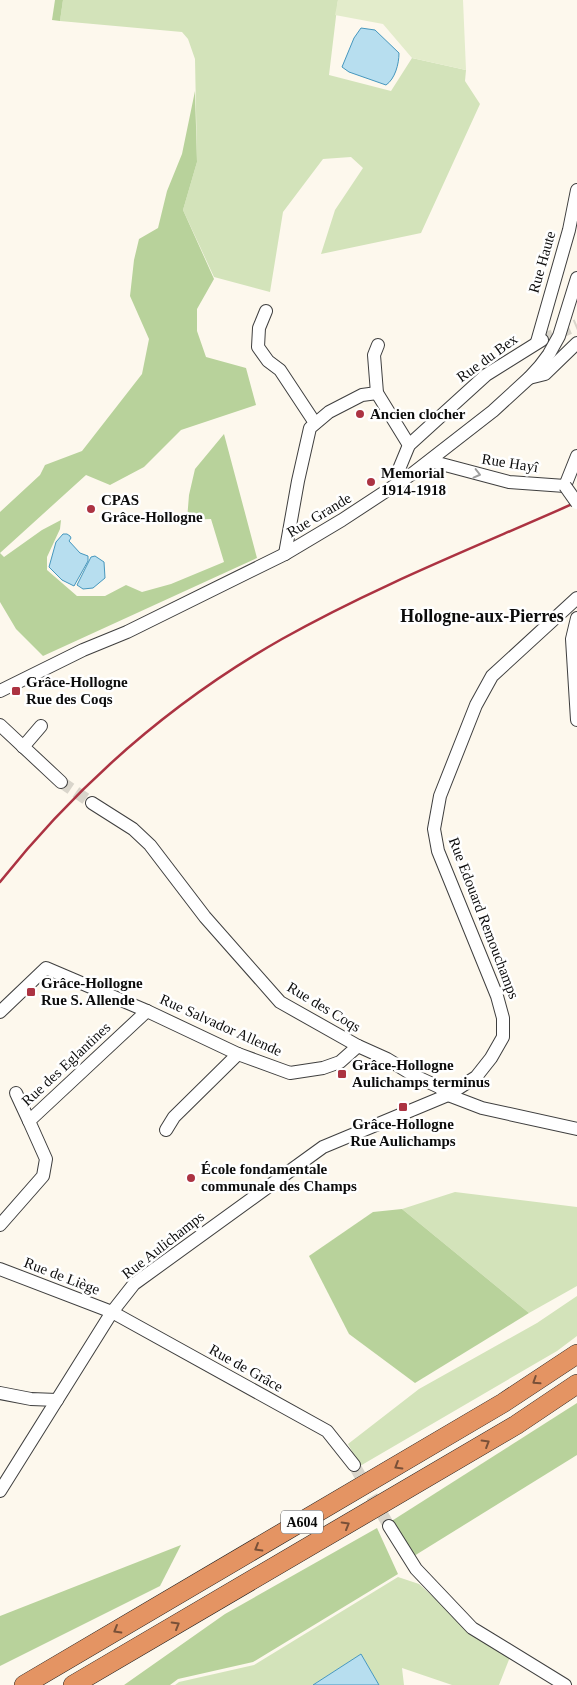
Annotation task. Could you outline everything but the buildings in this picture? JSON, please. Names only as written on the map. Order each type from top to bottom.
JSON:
[{"type":"highway","name":"A604","points":[[24,1685],[503,1403],[577,1354]]},
{"type":"highway","name":"A604","points":[[73,1685],[516,1425],[577,1384]]},
{"type":"street","name":"Rue Haute","points":[[539,341],[569,230],[577,190]]},
{"type":"street","name":"Rue Grande","points":[[0,691],[83,650],[127,632],[285,554],[342,520],[430,461],[529,378],[549,354],[559,336],[577,278]]},
{"type":"street","points":[[266,311],[258,328],[258,348],[268,361],[280,370],[315,423]]},
{"type":"street","name":"Rue du Bex","points":[[409,445],[486,375],[539,341]]},
{"type":"street","points":[[529,378],[545,374],[577,343]]},
{"type":"street","points":[[378,345],[374,356],[377,393],[409,445],[397,474],[399,482]]},
{"type":"street","points":[[285,554],[310,428],[329,412],[362,395],[377,393]]},
{"type":"street","points":[[577,456],[565,486],[577,503]]},
{"type":"street","name":"Rue Hayî","points":[[430,461],[437,465],[509,482],[565,486]]},
{"type":"street","name":"Rue Edouard Remouchamps","points":[[448,1095],[476,1077],[491,1058],[503,1037],[503,1018],[497,996],[438,851],[434,829],[440,796],[476,705],[492,676],[577,598]]},
{"type":"street","points":[[577,618],[572,639],[577,720]]},
{"type":"street","points":[[0,725],[61,782]]},
{"type":"street","points":[[23,747],[41,726]]},
{"type":"street","name":"Rue des Coqs","points":[[92,803],[133,830],[150,845],[205,916],[280,1002],[358,1046],[387,1058],[415,1076],[439,1087],[448,1095],[482,1108],[577,1129]]},
{"type":"street","name":"Rue Salvador Allende","points":[[0,1012],[46,968],[147,1010],[238,1054],[290,1072],[323,1068],[340,1062],[358,1046]]},
{"type":"street","name":"Rue des Eglantines","points":[[30,1120],[147,1010]]},
{"type":"street","points":[[166,1130],[174,1117],[238,1054]]},
{"type":"street","name":"Rue des Eglantines","points":[[0,1225],[43,1176],[46,1159],[30,1120],[16,1093]]},
{"type":"street","name":"Rue Aulichamps","points":[[1,1488],[112,1312],[134,1284],[323,1147],[448,1095]]},
{"type":"street","name":"Rue de Liège","points":[[0,1269],[112,1312]]},
{"type":"street","name":"Rue de Grâce","points":[[112,1312],[327,1431],[354,1464]]},
{"type":"street","points":[[0,1393],[31,1399],[56,1400]]},
{"type":"street","points":[[389,1526],[416,1569],[472,1628],[565,1685]]},
{"type":"green space","points":[[55,0],[63,0],[60,21],[52,20]]},
{"type":"green space","points":[[63,0],[338,0],[329,75],[391,91],[412,58],[466,70],[465,81],[480,104],[421,233],[321,254],[335,210],[363,168],[351,157],[323,159],[283,212],[270,292],[214,277],[183,210],[197,162],[195,59],[188,39],[182,32],[60,21]]},
{"type":"green space","points":[[338,0],[463,0],[466,70],[412,58],[383,24],[335,15]]},
{"type":"green space","points":[[195,91],[197,162],[183,210],[214,279],[197,309],[197,331],[206,357],[246,368],[256,405],[181,430],[144,467],[110,485],[86,475],[0,553],[0,512],[40,475],[45,465],[82,451],[142,374],[149,339],[130,296],[134,260],[139,239],[158,228],[167,191],[182,154]]},
{"type":"green space","points":[[224,434],[257,558],[43,656],[16,629],[0,602],[0,553],[4,557],[42,530],[61,520],[60,529],[47,557],[47,570],[77,596],[105,596],[126,585],[142,592],[171,584],[224,562],[211,519],[187,520],[189,495],[195,469]]},
{"type":"green space","points":[[455,1192],[577,1207],[577,1286],[529,1313],[402,1209]]},
{"type":"green space","points":[[402,1209],[529,1313],[415,1383],[349,1334],[309,1256],[373,1212]]},
{"type":"green space","points":[[577,1296],[577,1336],[557,1351],[360,1466],[348,1444],[419,1389],[537,1323]]},
{"type":"green space","points":[[577,1403],[577,1455],[414,1556],[390,1522]]},
{"type":"green space","points":[[377,1528],[398,1574],[253,1662],[178,1679],[170,1685],[124,1685],[225,1614]]},
{"type":"green space","points":[[181,1545],[160,1586],[0,1666],[0,1616]]},
{"type":"green space","points":[[398,1577],[419,1584],[470,1630],[510,1657],[499,1685],[452,1685],[402,1668],[404,1685],[379,1685],[361,1654],[313,1685],[175,1685],[179,1682],[254,1665]]},
{"type":"water","points":[[361,28],[375,30],[399,53],[396,71],[386,85],[349,72],[342,67],[354,38]]},
{"type":"water","points":[[63,534],[70,536],[69,541],[80,553],[88,556],[88,561],[74,586],[62,580],[49,567],[56,542]]},
{"type":"water","points":[[95,556],[104,562],[105,578],[93,588],[83,589],[77,585],[91,557]]},
{"type":"water","points":[[361,1654],[379,1685],[313,1685]]},
{"type":"tunnel","points":[[542,340],[577,325]]},
{"type":"tunnel","points":[[61,782],[92,803]]},
{"type":"tunnel","points":[[354,1465],[389,1526]]},
{"type":"railway","points":[[0,882],[62,811],[129,747],[165,717],[242,663],[282,639],[354,601],[577,502]]},
{"type":"place","name":"Ancien clocher","points":[[360,414]]},
{"type":"place","name":"Memorial 1914-1918","points":[[371,482]]},
{"type":"place","name":"CPAS Grâce-Hollogne","points":[[91,509]]},
{"type":"place","name":"Grâce-Hollogne Rue des Coqs","points":[[16,691]]},
{"type":"place","name":"Grâce-Hollogne Rue S. Allende","points":[[31,992]]},
{"type":"place","name":"Grâce-Hollogne Aulichamps terminus","points":[[342,1074]]},
{"type":"place","name":"Grâce-Hollogne Rue Aulichamps","points":[[403,1107]]},
{"type":"place","name":"École fondamentale communale des Champs","points":[[191,1178]]},
{"type":"district","name":"Hollogne-aux-Pierres","points":[[482,616]]}]
